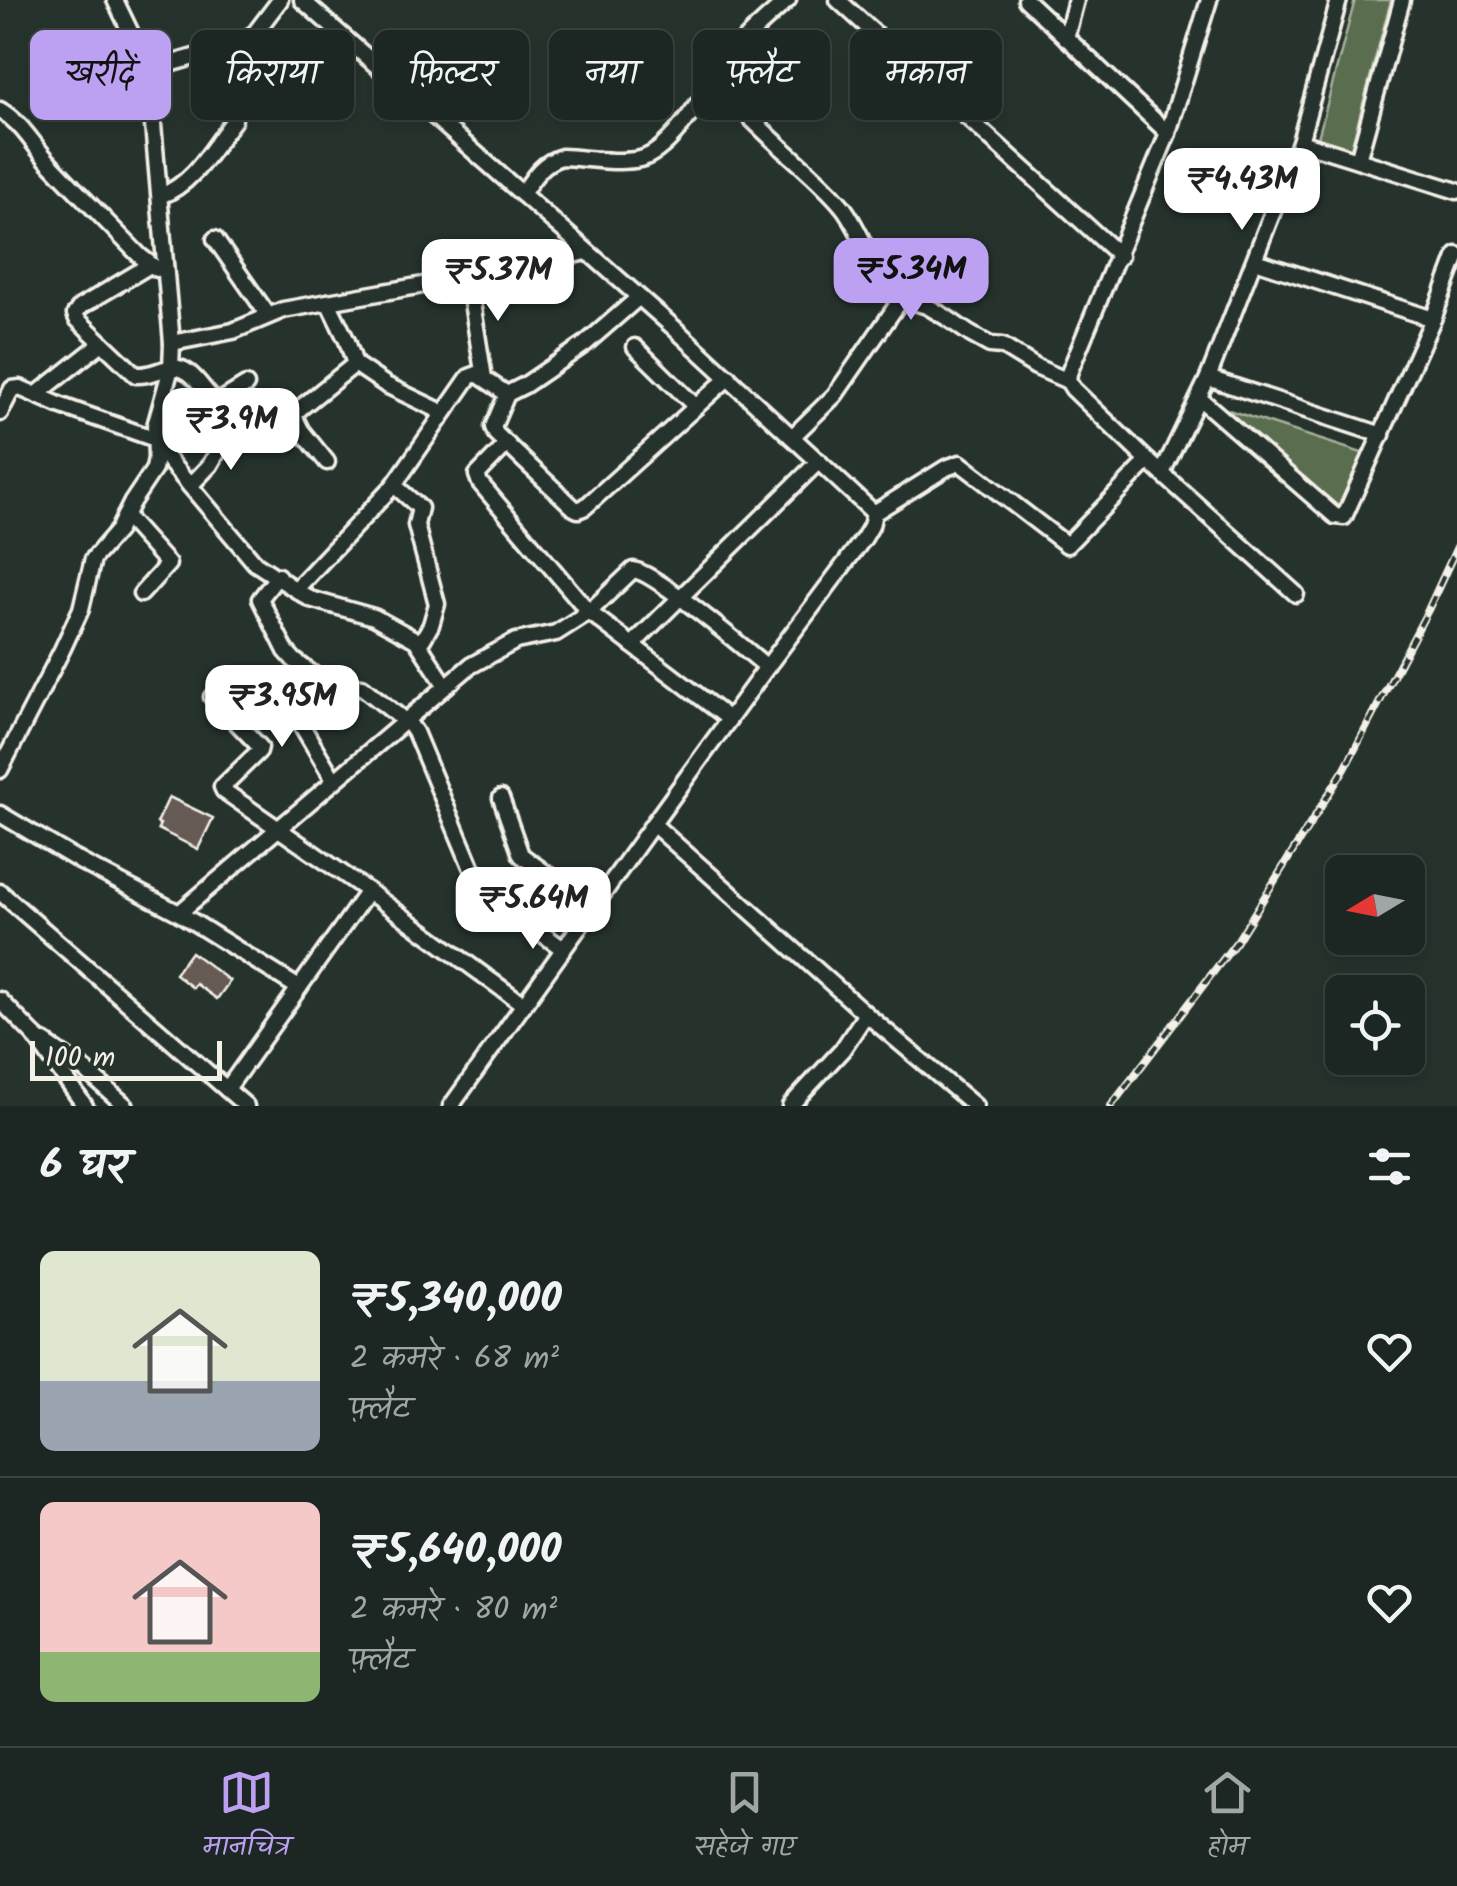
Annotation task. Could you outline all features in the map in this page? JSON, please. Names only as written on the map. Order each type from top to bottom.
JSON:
[{"type":"street","points":[[115,0],[129,30]]},
{"type":"street","points":[[171,64],[238,44],[255,33],[280,0]]},
{"type":"street","points":[[756,30],[788,0]]},
{"type":"street","points":[[838,0],[1120,256]]},
{"type":"street","points":[[1026,0],[1168,134]]},
{"type":"street","points":[[1066,38],[1076,0]]},
{"type":"street","points":[[1068,381],[1168,134],[1209,0]]},
{"type":"street","points":[[1162,472],[1208,378],[1300,142],[1340,0]]},
{"type":"street","points":[[1358,160],[1402,0]]},
{"type":"street","points":[[311,3],[874,513]]},
{"type":"street","points":[[0,110],[14,118],[44,157],[150,265],[166,274]]},
{"type":"street","points":[[522,194],[538,170],[554,159],[633,160],[650,156],[693,111]]},
{"type":"street","points":[[0,770],[62,650],[80,609],[94,558],[118,530],[154,468],[154,436],[172,368],[172,343],[153,120]]},
{"type":"street","points":[[160,196],[186,182],[234,120]]},
{"type":"street","points":[[751,120],[844,208],[898,302]]},
{"type":"street","points":[[1300,142],[1457,192]]},
{"type":"street","points":[[215,240],[268,315]]},
{"type":"street","points":[[172,343],[234,331],[283,310],[468,278],[586,252]]},
{"type":"street","points":[[1199,398],[1338,518],[1346,515],[1433,319],[1457,255]]},
{"type":"street","points":[[1255,261],[1433,319]]},
{"type":"street","points":[[150,265],[76,310],[77,319],[136,374],[146,376],[182,368],[217,402],[246,385]]},
{"type":"street","points":[[468,278],[484,378]]},
{"type":"street","points":[[638,298],[585,344],[506,394],[493,428],[574,508],[581,510],[729,378]]},
{"type":"street","points":[[792,437],[841,387],[898,302],[904,298],[916,301],[990,345],[1002,346],[1036,368],[1068,381],[1148,461],[1296,594]]},
{"type":"street","points":[[328,302],[355,364],[441,415]]},
{"type":"street","points":[[36,395],[102,343]]},
{"type":"street","points":[[635,348],[696,407]]},
{"type":"street","points":[[327,462],[304,435],[293,414],[355,364]]},
{"type":"street","points":[[296,589],[394,485],[468,376],[484,378],[506,394]]},
{"type":"street","points":[[1208,378],[1382,435]]},
{"type":"street","points":[[0,413],[16,387],[154,436],[169,461],[256,563],[316,602],[374,618],[417,640],[446,686]]},
{"type":"street","points":[[190,486],[210,466],[220,446],[244,426]]},
{"type":"street","points":[[507,444],[478,475],[478,480],[589,612],[729,719]]},
{"type":"street","points":[[632,645],[819,461]]},
{"type":"street","points":[[450,1106],[864,538],[874,513],[960,463],[1067,545],[1148,461]]},
{"type":"street","points":[[394,485],[420,508],[416,525],[436,604],[432,625],[423,639],[417,640]]},
{"type":"street","points":[[125,516],[168,564],[141,594]]},
{"type":"street","points":[[179,913],[470,666],[512,642],[552,636],[589,612],[634,570],[680,598],[767,666]]},
{"type":"street","points":[[278,576],[260,602],[286,651],[323,682],[362,687],[405,720],[415,732],[478,883],[562,949]]},
{"type":"street","points":[[323,682],[302,726],[334,780]]},
{"type":"street","points":[[212,697],[260,747],[222,789],[523,1004]]},
{"type":"street","points":[[501,798],[521,855],[592,908]]},
{"type":"street","points":[[0,814],[179,913],[299,988]]},
{"type":"street","points":[[653,824],[975,1106]]},
{"type":"street","points":[[228,1096],[368,891]]},
{"type":"street","points":[[0,892],[228,1096],[246,1106]]},
{"type":"street","points":[[0,1000],[34,1035],[84,1106]]},
{"type":"street","points":[[790,1106],[842,1050],[866,1014]]},
{"type":"street","points":[[34,1035],[96,1078],[126,1106]]},
{"type":"green space","points":[[1355,0],[1391,0],[1348,159],[1315,149]]},
{"type":"green space","points":[[1213,405],[1365,454],[1334,516]]},
{"type":"building","points":[[169,797],[213,818],[198,849],[158,829]]},
{"type":"building","points":[[191,952],[230,981],[217,999],[175,974]]},
{"type":"railway","points":[[1111,1106],[1237,941],[1345,768],[1457,547]]}]
